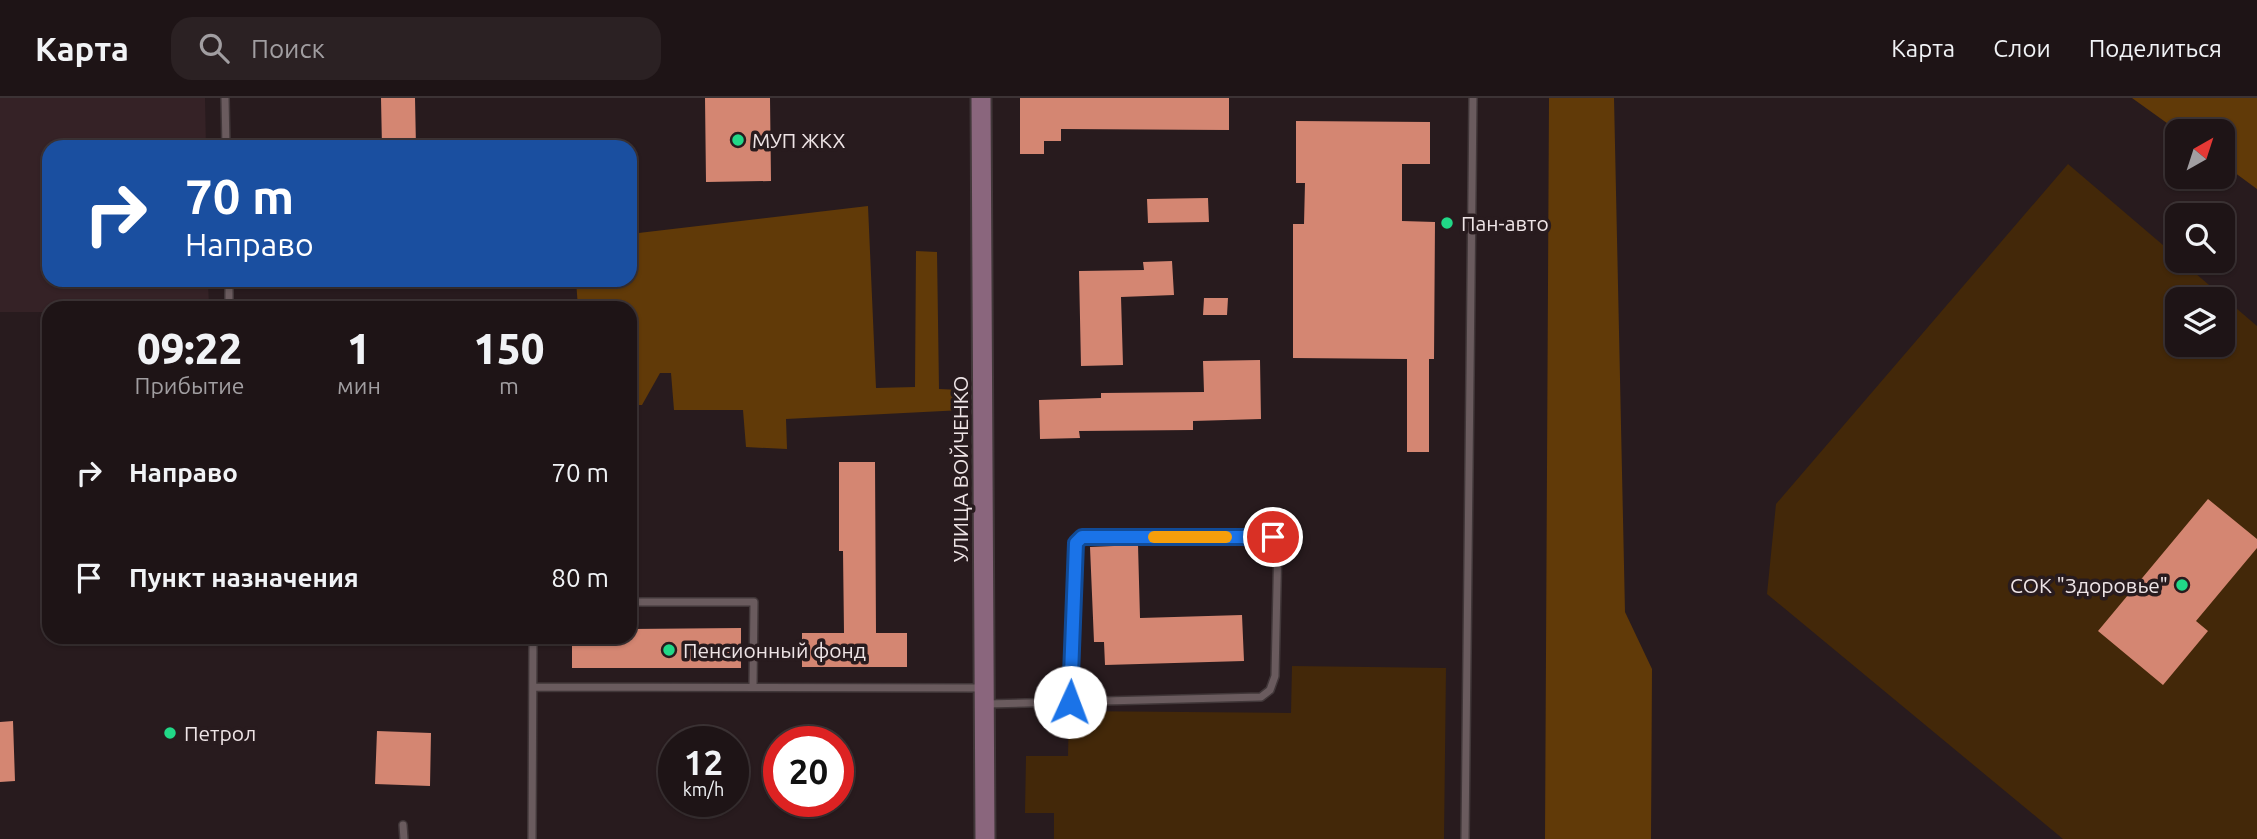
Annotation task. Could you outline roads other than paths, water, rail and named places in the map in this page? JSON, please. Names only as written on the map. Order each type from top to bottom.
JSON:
[{"type":"main road","name":"УЛИЦА ВОЙЧЕНКО","points":[[981,98],[985,839]]},
{"type":"lane","points":[[225,98],[226,140]]},
{"type":"lane","points":[[1465,839],[1473,98]]},
{"type":"lane","points":[[533,687],[753,686],[1070,702],[1261,697],[1270,690],[1275,676],[1278,541],[1273,537],[1082,537],[1076,543],[1070,702]]},
{"type":"lane","points":[[637,602],[754,602],[753,686]]},
{"type":"lane","points":[[532,839],[533,644]]},
{"type":"lane","points":[[403,825],[404,839]]},
{"type":"place","name":"МУП ЖКХ","points":[[738,140]]},
{"type":"place","name":"Пан-авто","points":[[1447,223]]},
{"type":"place","name":"СОК \"Здоровье\"","points":[[2182,585]]},
{"type":"place","name":"Пенсионный фонд","points":[[669,650]]},
{"type":"place","name":"Петрол","points":[[170,733]]}]
